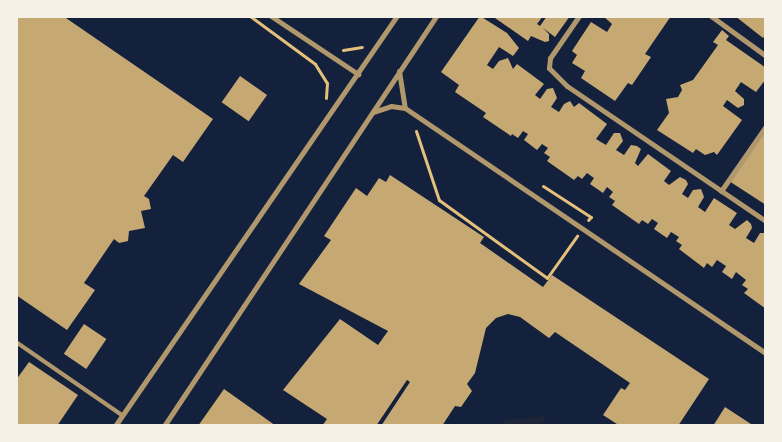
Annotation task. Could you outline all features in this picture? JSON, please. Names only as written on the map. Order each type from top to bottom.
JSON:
[{"type":"street","points":[[271,16],[358,74]]},
{"type":"street","points":[[115,426],[397,16]]},
{"type":"street","points":[[164,426],[436,16]]},
{"type":"street","points":[[579,16],[550,58],[549,68],[567,86],[766,221]]},
{"type":"street","points":[[711,16],[766,56]]},
{"type":"street","points":[[399,71],[405,108]]},
{"type":"street","points":[[371,113],[391,106],[405,108],[766,353]]},
{"type":"street","points":[[721,191],[766,126]]},
{"type":"lane","points":[[16,342],[122,415]]},
{"type":"path","points":[[250,16],[308,58],[322,72],[326,83],[325,121]]},
{"type":"path","points":[[336,49],[351,50],[370,42]]},
{"type":"shaded area","points":[[547,416],[540,426],[501,426],[505,420]]},
{"type":"building","points":[[16,16],[63,16],[213,119],[183,162],[173,155],[144,196],[149,199],[151,209],[141,211],[145,228],[129,231],[128,241],[119,243],[114,239],[84,283],[95,290],[67,330],[16,295]]},
{"type":"building","points":[[480,16],[507,33],[519,48],[513,56],[499,47],[487,65],[493,69],[499,61],[508,58],[513,69],[517,64],[544,84],[535,95],[540,99],[547,89],[553,88],[557,98],[551,107],[559,112],[564,104],[570,101],[574,107],[579,103],[607,124],[596,139],[606,145],[614,133],[620,133],[623,141],[616,150],[624,155],[631,145],[637,146],[641,149],[635,163],[638,166],[648,154],[671,171],[664,181],[669,185],[680,177],[686,180],[688,184],[682,194],[688,198],[693,190],[701,189],[704,197],[698,207],[705,212],[714,198],[737,213],[729,225],[735,229],[747,220],[751,224],[752,228],[746,238],[754,243],[760,233],[766,233],[766,309],[744,293],[748,289],[742,285],[746,280],[736,272],[732,279],[722,272],[726,266],[717,260],[712,267],[707,263],[704,268],[679,249],[682,245],[676,241],[679,237],[671,232],[667,238],[654,229],[658,223],[652,219],[648,224],[642,220],[639,224],[612,205],[615,201],[609,197],[613,192],[607,187],[603,193],[590,184],[594,178],[587,173],[582,179],[578,176],[574,180],[547,161],[550,157],[544,153],[548,148],[542,144],[537,150],[524,140],[528,134],[523,131],[518,138],[512,134],[511,136],[483,117],[486,113],[455,92],[459,85],[441,72]]},
{"type":"building","points":[[497,16],[543,16],[537,24],[540,26],[547,16],[570,16],[555,37],[543,28],[549,34],[549,41],[545,42],[531,36],[528,41],[495,18]]},
{"type":"building","points":[[603,16],[671,16],[645,54],[651,57],[632,85],[628,83],[615,101],[581,78],[585,71],[572,63],[577,55],[572,51],[591,22],[607,32],[612,24]]},
{"type":"building","points":[[735,16],[764,16],[766,34],[763,38]]},
{"type":"building","points":[[722,30],[729,36],[726,40],[766,68],[766,79],[756,92],[741,82],[735,91],[744,99],[744,105],[738,108],[727,100],[723,106],[742,120],[717,155],[714,152],[705,155],[696,149],[693,153],[657,130],[669,113],[666,99],[678,97],[682,90],[680,85],[693,80],[718,45],[713,42]]},
{"type":"building","points":[[240,76],[267,95],[249,121],[222,102]]},
{"type":"building","points":[[766,127],[766,205],[729,181]]},
{"type":"building","points":[[390,175],[484,237],[480,243],[543,287],[552,275],[709,379],[678,426],[620,426],[603,415],[621,388],[625,390],[630,383],[555,332],[549,338],[520,317],[508,314],[496,318],[486,328],[475,373],[467,384],[472,391],[461,407],[455,406],[442,426],[381,426],[410,382],[407,380],[376,426],[322,426],[327,419],[283,390],[340,319],[378,345],[388,331],[299,284],[331,240],[324,236],[356,188],[367,196],[379,178],[386,182]]},
{"type":"building","points":[[84,324],[106,339],[86,369],[64,354]]},
{"type":"building","points":[[29,362],[78,395],[57,426],[16,426],[16,380]]},
{"type":"building","points":[[224,389],[276,426],[198,426]]},
{"type":"building","points":[[725,407],[754,426],[713,426]]}]
